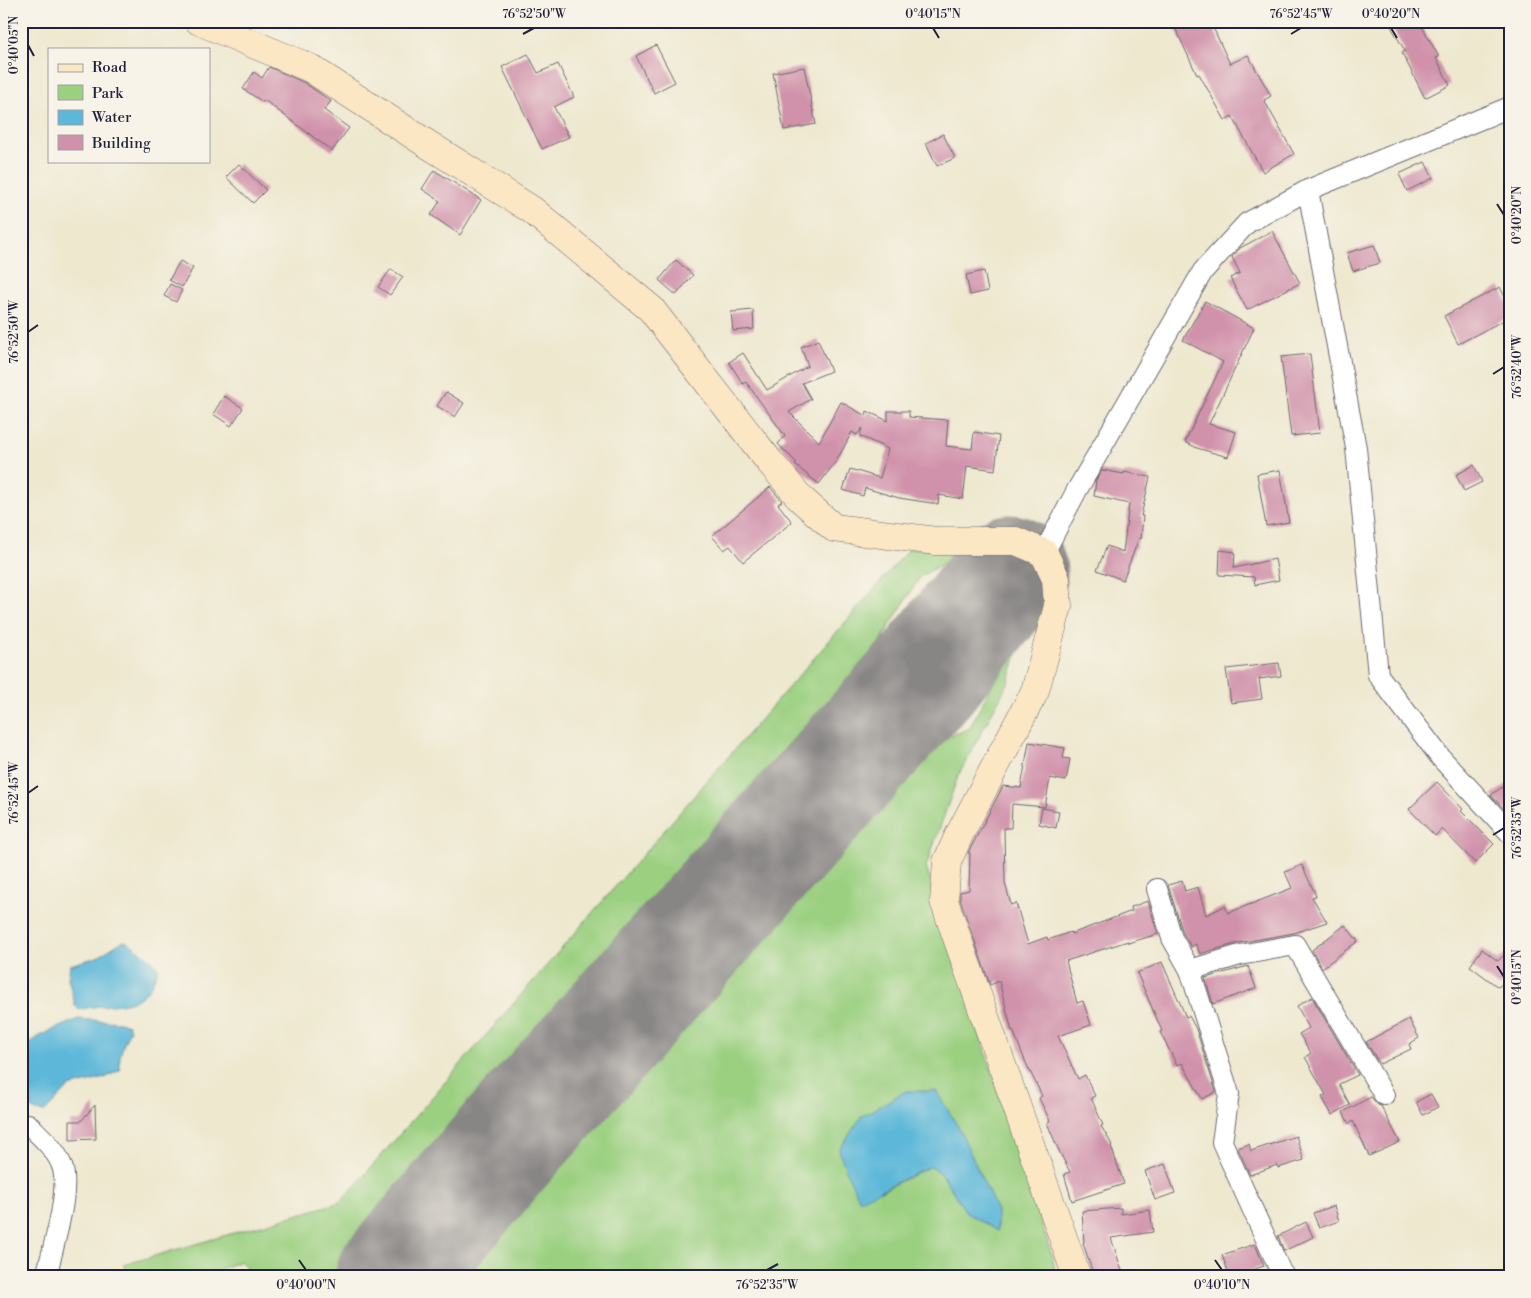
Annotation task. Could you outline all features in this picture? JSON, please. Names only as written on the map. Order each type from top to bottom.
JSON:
[{"type":"main road","points":[[199,21],[310,68],[532,210],[651,308],[769,461],[802,500],[834,528],[936,542],[1016,541],[1044,553],[1056,579],[1058,606],[1035,691],[959,835],[947,862],[944,901],[1078,1277]]},
{"type":"street","points":[[1044,553],[1077,490],[1203,271],[1247,223],[1308,190],[1510,107]]},
{"type":"street","points":[[1308,190],[1356,448],[1378,675],[1441,758],[1510,833]]},
{"type":"street","points":[[1157,889],[1172,938],[1190,970],[1229,1094],[1222,1142],[1281,1272],[1285,1277]]},
{"type":"street","points":[[1190,970],[1240,956],[1295,945],[1384,1095]]},
{"type":"street","points":[[28,1124],[54,1152],[62,1166],[64,1181],[62,1206],[46,1277]]},
{"type":"green space","points":[[1005,547],[1022,566],[1030,598],[1024,633],[1008,683],[958,776],[926,867],[1053,1259],[1056,1277],[437,1277],[892,755],[969,729],[1016,639],[1024,583],[1008,557],[982,556],[948,560],[920,577],[840,706],[836,719],[353,1277],[241,1277],[246,1267],[240,1261],[201,1277],[132,1277],[123,1265],[341,1202],[909,549]],"holes":[[[959,1128],[997,1230],[966,1212],[943,1176],[931,1166],[879,1192]]]},
{"type":"water","points":[[123,941],[128,942],[153,961],[158,969],[150,988],[142,996],[126,1003],[79,1010],[75,1005],[68,978],[70,965],[97,957]]},
{"type":"water","points":[[78,1019],[120,1022],[128,1025],[130,1029],[121,1054],[120,1070],[105,1078],[69,1087],[45,1112],[35,1110],[28,1106],[21,1089],[21,1050],[41,1035]]},
{"type":"water","points":[[906,1091],[936,1091],[959,1128],[997,1211],[997,1231],[966,1212],[943,1176],[931,1166],[860,1200],[848,1176],[839,1150],[862,1116]]},
{"type":"building","points":[[1172,21],[1210,21],[1230,64],[1248,55],[1271,96],[1264,100],[1294,154],[1263,172],[1232,116],[1225,120],[1199,74],[1197,75]]},
{"type":"building","points":[[1388,21],[1419,21],[1439,57],[1436,58],[1450,85],[1425,98],[1402,53],[1405,51]]},
{"type":"building","points":[[656,45],[675,82],[654,93],[636,56]]},
{"type":"building","points":[[528,54],[538,73],[558,64],[574,97],[554,107],[569,137],[542,149],[502,67]]},
{"type":"building","points":[[269,67],[303,82],[331,101],[324,110],[349,128],[332,151],[264,100],[263,102],[243,89],[254,72],[262,78]]},
{"type":"building","points":[[804,67],[816,124],[784,130],[773,73]]},
{"type":"building","points":[[943,134],[955,158],[937,166],[926,143]]},
{"type":"building","points":[[1425,162],[1433,178],[1407,191],[1399,174]]},
{"type":"building","points":[[239,164],[266,190],[253,203],[226,177]]},
{"type":"building","points":[[434,170],[481,200],[460,235],[431,215],[440,201],[422,189]]},
{"type":"building","points":[[1272,231],[1300,283],[1247,310],[1230,278],[1240,273],[1232,257],[1240,248]]},
{"type":"building","points":[[1374,245],[1380,263],[1353,271],[1347,253]]},
{"type":"building","points":[[676,260],[693,275],[676,295],[659,280]]},
{"type":"building","points":[[180,261],[193,268],[182,287],[169,280]]},
{"type":"building","points":[[391,269],[403,277],[390,295],[378,287]]},
{"type":"building","points":[[984,271],[988,291],[970,295],[966,275]]},
{"type":"building","points":[[170,284],[182,290],[176,302],[164,296]]},
{"type":"building","points":[[1500,287],[1510,307],[1510,317],[1458,344],[1444,316]]},
{"type":"building","points":[[1205,301],[1254,328],[1209,424],[1236,432],[1228,457],[1197,448],[1185,442],[1223,362],[1183,340]]},
{"type":"building","points":[[753,310],[754,329],[733,331],[731,312]]},
{"type":"building","points":[[818,340],[831,371],[802,383],[811,399],[789,412],[819,442],[841,402],[866,416],[867,411],[888,421],[888,411],[909,411],[909,417],[948,420],[946,446],[972,449],[974,432],[999,436],[995,470],[967,466],[963,499],[939,495],[938,504],[899,498],[865,488],[863,496],[843,490],[850,469],[880,478],[888,449],[860,436],[862,428],[857,435],[852,432],[837,460],[819,484],[795,465],[797,463],[778,444],[785,436],[746,382],[743,384],[729,362],[743,353],[767,390],[808,366],[801,347]]},
{"type":"building","points":[[1310,354],[1320,433],[1291,436],[1281,357]]},
{"type":"building","points":[[446,392],[464,403],[455,417],[437,406]]},
{"type":"building","points":[[224,396],[243,408],[231,426],[213,414]]},
{"type":"building","points":[[1474,465],[1482,482],[1464,491],[1456,475]]},
{"type":"building","points":[[1102,470],[1150,477],[1141,516],[1143,516],[1141,539],[1139,538],[1123,580],[1097,570],[1107,546],[1123,552],[1129,504],[1094,496],[1096,480]]},
{"type":"building","points":[[1280,470],[1289,522],[1266,526],[1257,474]]},
{"type":"building","points":[[770,487],[782,501],[778,504],[792,522],[743,562],[730,546],[724,550],[712,536]]},
{"type":"building","points":[[1220,550],[1235,552],[1234,568],[1275,559],[1279,580],[1255,585],[1254,577],[1219,575]]},
{"type":"building","points":[[1279,663],[1281,676],[1259,679],[1262,699],[1231,703],[1226,669]]},
{"type":"building","points":[[1029,742],[1065,748],[1063,758],[1070,759],[1066,781],[1050,778],[1045,807],[1012,804],[1011,828],[1004,828],[1005,883],[1011,905],[1016,903],[1028,944],[1047,937],[1048,940],[1071,932],[1071,934],[1132,911],[1131,907],[1148,901],[1158,934],[1128,943],[1128,941],[1066,961],[1077,1003],[1083,1001],[1091,1025],[1058,1036],[1078,1079],[1085,1075],[1095,1096],[1091,1098],[1103,1125],[1101,1126],[1112,1145],[1124,1184],[1072,1201],[1064,1174],[1070,1172],[1047,1123],[1050,1121],[1039,1098],[1042,1096],[1012,1031],[999,981],[990,985],[960,899],[960,892],[969,890],[970,853],[968,853],[1003,786],[1021,788]]},
{"type":"building","points":[[1437,782],[1463,809],[1461,811],[1494,844],[1475,863],[1442,829],[1435,836],[1409,809]]},
{"type":"building","points":[[1510,782],[1510,815],[1491,795]]},
{"type":"building","points":[[1042,808],[1059,811],[1056,828],[1039,824]]},
{"type":"building","points":[[1302,865],[1316,896],[1312,897],[1327,922],[1294,933],[1238,943],[1200,954],[1196,944],[1191,947],[1183,933],[1168,885],[1182,881],[1185,891],[1198,887],[1206,915],[1225,906],[1228,913],[1292,888],[1285,872]]},
{"type":"building","points":[[1345,925],[1358,941],[1322,968],[1312,950]]},
{"type":"building","points":[[1482,949],[1498,961],[1510,949],[1510,978],[1498,987],[1470,966]]},
{"type":"building","points":[[1162,962],[1186,1017],[1189,1016],[1196,1029],[1216,1092],[1202,1099],[1182,1063],[1177,1065],[1160,1032],[1162,1031],[1137,973]]},
{"type":"building","points":[[1248,966],[1256,988],[1213,1004],[1205,978]]},
{"type":"building","points":[[1312,997],[1358,1075],[1339,1084],[1350,1105],[1332,1115],[1322,1097],[1326,1095],[1305,1057],[1311,1053],[1299,1034],[1309,1028],[1297,1006]]},
{"type":"building","points":[[1409,1019],[1419,1038],[1409,1044],[1411,1049],[1380,1064],[1366,1042]]},
{"type":"building","points":[[1431,1094],[1438,1107],[1423,1115],[1416,1102]]},
{"type":"building","points":[[1371,1097],[1381,1106],[1400,1142],[1369,1156],[1353,1121],[1349,1124],[1343,1112]]},
{"type":"building","points":[[95,1105],[96,1139],[70,1140],[70,1121],[81,1121]]},
{"type":"building","points":[[1296,1136],[1304,1160],[1278,1168],[1277,1165],[1250,1175],[1238,1148],[1249,1144],[1251,1151]]},
{"type":"building","points":[[1165,1164],[1175,1193],[1155,1200],[1145,1171]]},
{"type":"building","points":[[1334,1206],[1339,1221],[1319,1228],[1313,1213]]},
{"type":"building","points":[[1121,1208],[1121,1214],[1150,1210],[1153,1232],[1111,1238],[1124,1277],[1094,1277],[1083,1243],[1082,1211]]},
{"type":"building","points":[[1306,1222],[1313,1237],[1284,1251],[1278,1236]]},
{"type":"building","points":[[1255,1244],[1264,1266],[1230,1277],[1222,1255]]},
{"type":"runway","points":[[393,1277],[503,1148],[927,675],[1010,572]]}]
